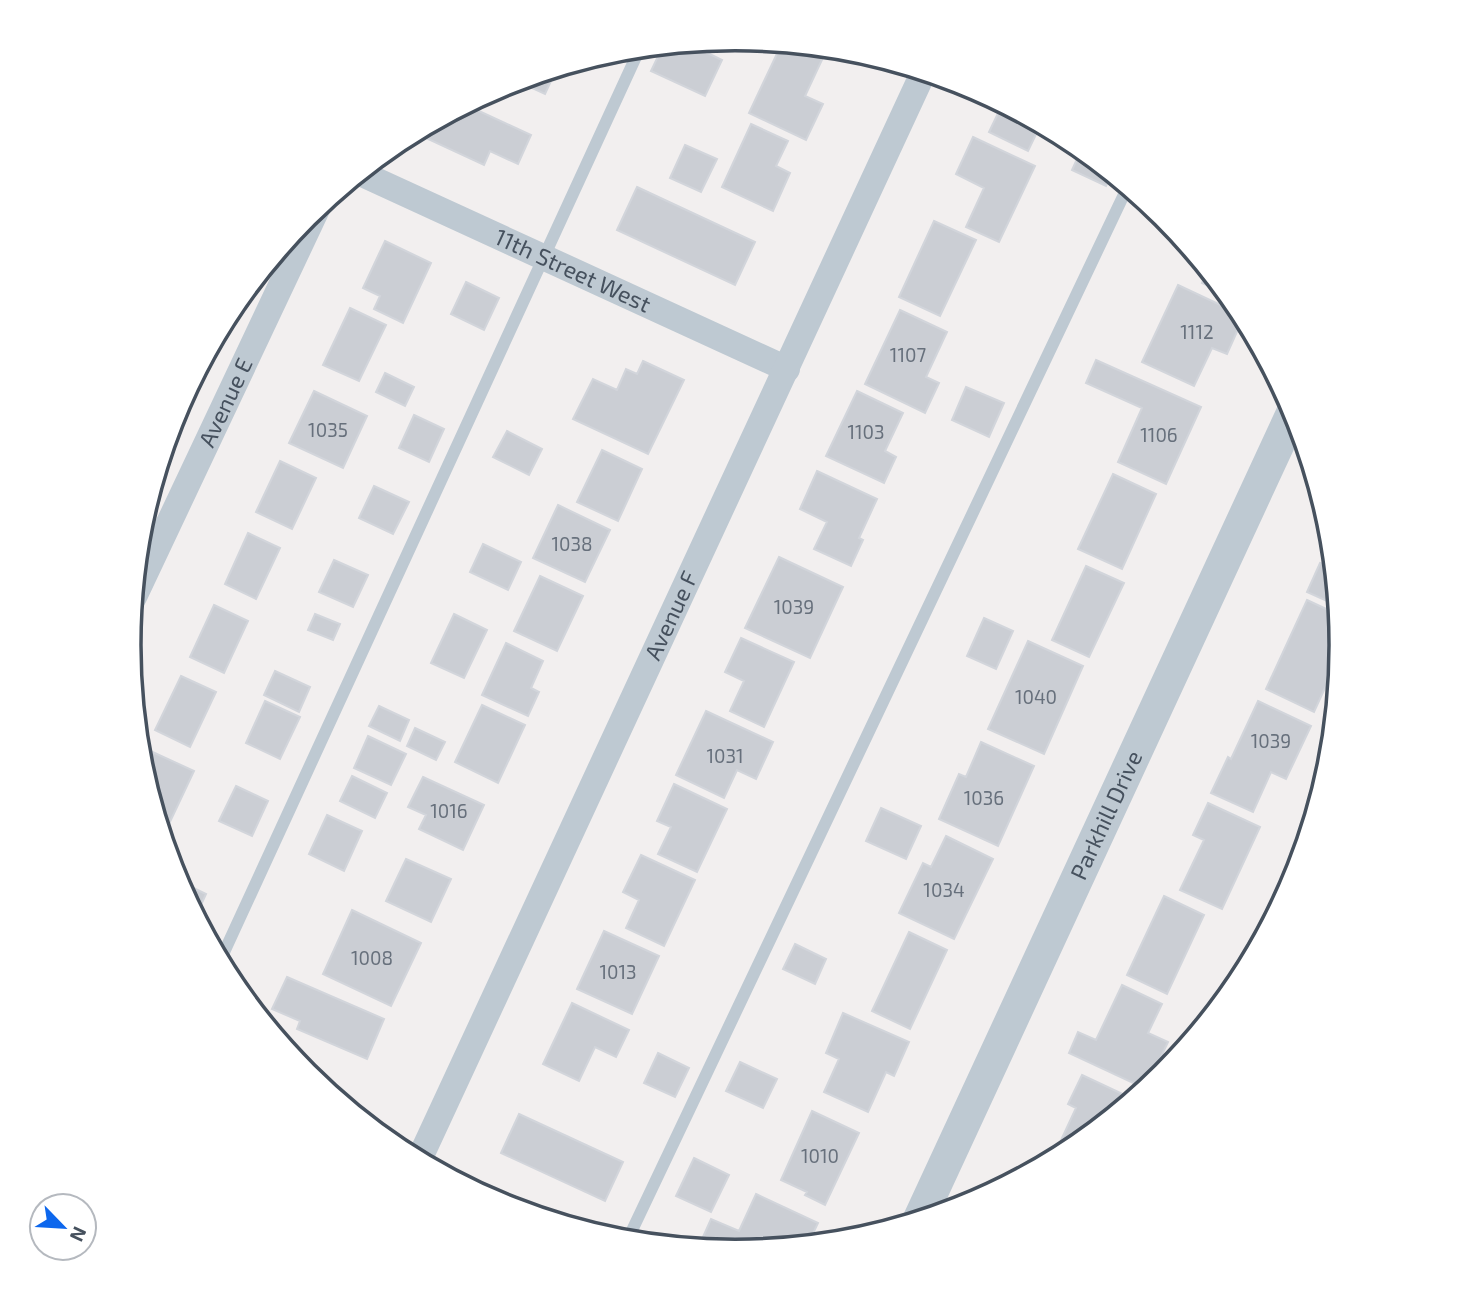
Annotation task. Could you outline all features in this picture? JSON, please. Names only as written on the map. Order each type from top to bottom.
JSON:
[{"type":"street","name":"Avenue F","points":[[423,1150],[920,80]]},
{"type":"street","name":"11th Street West","points":[[370,177],[787,369]]},
{"type":"street","name":"Avenue E","points":[[146,572],[304,237]]},
{"type":"street","name":"Parkhill Drive","points":[[924,1209],[1287,424]]},
{"type":"lane","points":[[225,949],[635,60]]},
{"type":"lane","points":[[632,1230],[1124,195]]},
{"type":"building","points":[[705,52],[722,60],[705,96],[651,71],[658,56]]},
{"type":"building","points":[[778,52],[823,58],[805,96],[823,104],[806,140],[749,113]]},
{"type":"building","points":[[552,80],[545,94],[530,87]]},
{"type":"building","points":[[477,110],[531,135],[518,164],[490,151],[484,165],[426,138]]},
{"type":"building","points":[[999,112],[1037,132],[1028,151],[989,132]]},
{"type":"building","points":[[751,124],[788,141],[776,166],[790,173],[773,211],[722,187]]},
{"type":"building","points":[[973,137],[1035,166],[999,242],[966,227],[984,188],[956,174]]},
{"type":"building","points":[[685,145],[717,159],[701,192],[670,178]]},
{"type":"building","points":[[1077,159],[1108,182],[1106,186],[1072,170]]},
{"type":"building","points":[[637,187],[755,242],[735,285],[617,230]]},
{"type":"building","points":[[934,221],[976,240],[940,316],[899,297]]},
{"type":"building","points":[[385,241],[431,263],[403,323],[374,309],[380,296],[363,288]]},
{"type":"building","points":[[466,282],[499,298],[484,330],[451,314]]},
{"type":"building","points":[[1178,285],[1224,307],[1238,329],[1227,354],[1212,348],[1194,386],[1142,362]]},
{"type":"building","points":[[350,308],[386,325],[359,381],[323,365]]},
{"type":"building","points":[[900,310],[947,332],[926,377],[939,383],[925,413],[865,384]]},
{"type":"building","points":[[1096,360],[1201,407],[1166,484],[1118,462],[1142,408],[1086,383]]},
{"type":"building","points":[[643,361],[684,380],[648,454],[573,419],[593,379],[617,390],[626,369],[637,374]]},
{"type":"building","points":[[385,373],[414,387],[405,406],[376,392]]},
{"type":"building","points":[[966,387],[1004,403],[989,437],[952,420]]},
{"type":"building","points":[[314,391],[367,416],[343,468],[289,443]]},
{"type":"building","points":[[857,391],[903,413],[885,451],[896,457],[884,483],[826,456]]},
{"type":"building","points":[[414,415],[444,429],[429,462],[399,448]]},
{"type":"building","points":[[507,431],[542,449],[529,475],[493,457]]},
{"type":"building","points":[[602,450],[642,469],[618,521],[577,502]]},
{"type":"building","points":[[280,461],[316,478],[292,529],[256,512]]},
{"type":"building","points":[[817,471],[877,499],[859,538],[863,540],[851,566],[814,549],[827,522],[800,509]]},
{"type":"building","points":[[1113,474],[1156,494],[1122,569],[1078,549]]},
{"type":"building","points":[[374,486],[409,502],[393,534],[359,518]]},
{"type":"building","points":[[558,505],[610,530],[585,582],[533,558]]},
{"type":"building","points":[[248,533],[280,548],[256,599],[225,584]]},
{"type":"building","points":[[483,544],[521,562],[508,590],[470,572]]},
{"type":"building","points":[[779,557],[843,587],[810,658],[745,628]]},
{"type":"building","points":[[334,560],[368,575],[353,607],[319,592]]},
{"type":"building","points":[[1320,563],[1325,565],[1328,601],[1307,592]]},
{"type":"building","points":[[1086,566],[1124,583],[1089,657],[1052,640]]},
{"type":"building","points":[[540,576],[583,596],[557,651],[514,631]]},
{"type":"building","points":[[1307,600],[1328,610],[1328,681],[1314,712],[1266,689]]},
{"type":"building","points":[[214,605],[248,621],[224,673],[190,657]]},
{"type":"building","points":[[315,614],[340,624],[333,640],[308,630]]},
{"type":"building","points":[[454,614],[487,630],[464,678],[431,663]]},
{"type":"building","points":[[984,618],[1013,631],[996,669],[967,656]]},
{"type":"building","points":[[741,638],[794,662],[764,727],[730,711],[744,681],[725,672]]},
{"type":"building","points":[[1028,641],[1083,666],[1044,754],[988,729]]},
{"type":"building","points":[[506,643],[543,661],[531,688],[539,692],[528,716],[482,695]]},
{"type":"building","points":[[275,671],[310,687],[299,712],[264,695]]},
{"type":"building","points":[[181,676],[216,692],[190,747],[155,730]]},
{"type":"building","points":[[265,701],[300,717],[280,759],[246,743]]},
{"type":"building","points":[[1258,701],[1311,726],[1286,779],[1271,772],[1253,812],[1211,793],[1228,757],[1231,759]]},
{"type":"building","points":[[482,705],[525,725],[498,783],[455,762]]},
{"type":"building","points":[[379,706],[409,720],[400,741],[369,726]]},
{"type":"building","points":[[706,711],[773,742],[756,779],[737,770],[724,798],[676,775]]},
{"type":"building","points":[[415,728],[445,742],[436,760],[407,746]]},
{"type":"building","points":[[368,736],[406,754],[391,785],[354,768]]},
{"type":"building","points":[[981,742],[1034,766],[998,846],[939,819],[959,774],[966,777]]},
{"type":"building","points":[[151,751],[194,771],[169,824]]},
{"type":"building","points":[[352,776],[387,793],[375,818],[340,801]]},
{"type":"building","points":[[423,777],[484,805],[463,850],[419,829],[426,815],[408,807]]},
{"type":"building","points":[[674,784],[727,809],[697,872],[658,854],[671,827],[657,821]]},
{"type":"building","points":[[236,786],[268,801],[252,836],[219,821]]},
{"type":"building","points":[[1208,803],[1260,827],[1222,909],[1180,890],[1204,840],[1193,835]]},
{"type":"building","points":[[881,808],[921,826],[906,859],[866,841]]},
{"type":"building","points":[[327,815],[362,831],[344,871],[309,854]]},
{"type":"building","points":[[946,836],[993,859],[954,939],[899,913],[923,863],[931,867]]},
{"type":"building","points":[[641,855],[695,880],[664,946],[626,928],[639,900],[623,892]]},
{"type":"building","points":[[406,859],[451,879],[431,922],[386,901]]},
{"type":"building","points":[[194,888],[206,894],[201,904]]},
{"type":"building","points":[[1164,896],[1204,915],[1167,994],[1127,975]]},
{"type":"building","points":[[352,910],[421,943],[391,1006],[323,974]]},
{"type":"building","points":[[604,931],[659,956],[632,1014],[577,989]]},
{"type":"building","points":[[909,932],[947,950],[910,1029],[872,1011]]},
{"type":"building","points":[[795,944],[826,959],[815,984],[783,969]]},
{"type":"building","points":[[287,977],[384,1019],[367,1059],[297,1029],[300,1021],[272,1009]]},
{"type":"building","points":[[1122,985],[1162,1004],[1148,1033],[1168,1042],[1158,1062],[1135,1084],[1069,1053],[1078,1032],[1096,1040]]},
{"type":"building","points":[[572,1003],[629,1030],[616,1057],[595,1047],[579,1081],[543,1064]]},
{"type":"building","points":[[843,1013],[909,1042],[894,1076],[886,1072],[868,1112],[824,1092],[839,1059],[826,1053]]},
{"type":"building","points":[[658,1053],[689,1068],[675,1097],[644,1083]]},
{"type":"building","points":[[740,1062],[777,1079],[763,1108],[726,1091]]},
{"type":"building","points":[[1082,1075],[1124,1095],[1060,1143],[1076,1108],[1068,1104]]},
{"type":"building","points":[[812,1111],[859,1133],[825,1205],[805,1195],[807,1192],[781,1180]]},
{"type":"building","points":[[519,1114],[623,1162],[605,1201],[501,1153]]},
{"type":"building","points":[[694,1158],[729,1175],[711,1212],[676,1196]]},
{"type":"building","points":[[756,1194],[818,1223],[813,1234],[774,1238],[702,1238],[711,1219],[739,1231]]}]
